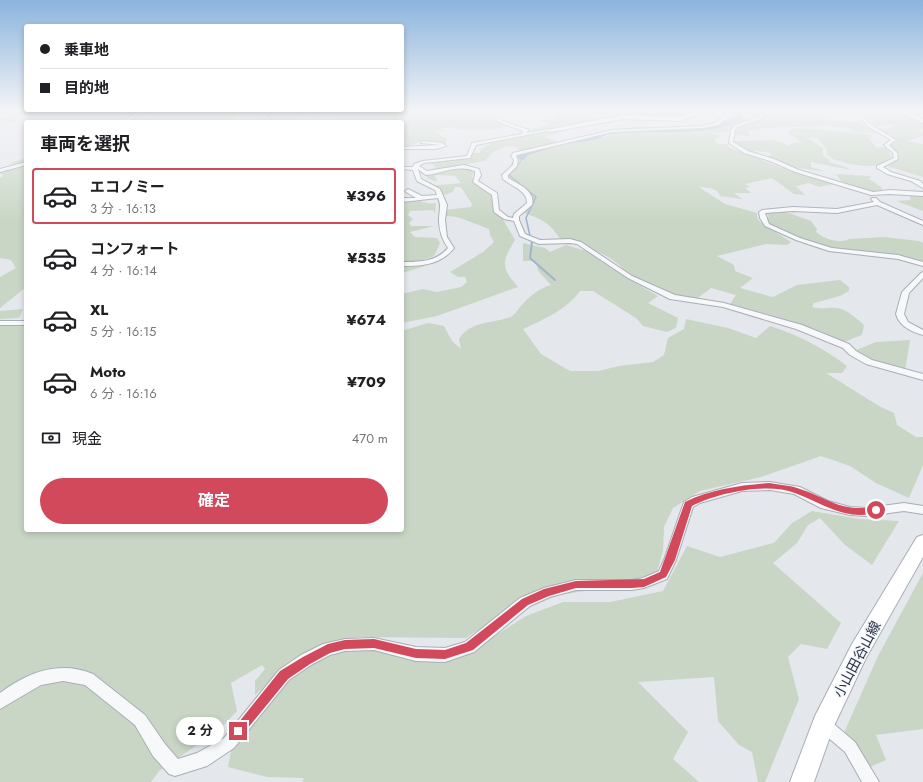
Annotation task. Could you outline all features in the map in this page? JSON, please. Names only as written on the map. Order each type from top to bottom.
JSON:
[{"type":"street","points":[[404,148],[438,147]]},
{"type":"street","points":[[415,168],[423,162],[464,158],[470,155],[473,147]]},
{"type":"street","points":[[544,147],[515,154],[515,165],[505,175],[506,179],[527,193],[530,201],[530,204],[516,215],[516,220],[522,235],[538,242],[578,242],[630,277],[674,297],[724,305],[799,327],[846,346],[853,354],[869,362],[923,377]]},
{"type":"street","points":[[738,147],[746,152],[772,160],[797,171],[873,194],[890,192],[923,194]]},
{"type":"street","points":[[889,147],[895,153],[896,160],[879,167],[883,170],[904,176],[923,186]]},
{"type":"street","points":[[0,172],[24,164]]},
{"type":"street","points":[[404,168],[415,168],[429,173],[458,166],[472,167],[478,172],[475,180],[495,194],[498,214],[516,220]]},
{"type":"street","points":[[404,264],[432,263],[442,258],[451,248],[444,237],[442,229],[444,205],[437,189],[419,180],[415,168]]},
{"type":"street","points":[[0,172],[5,174],[0,177]]},
{"type":"street","points":[[424,198],[410,192],[439,194]]},
{"type":"street","points":[[404,200],[424,198],[439,194]]},
{"type":"street","points":[[873,194],[874,200],[878,203],[923,223]]},
{"type":"street","points":[[878,203],[837,212],[774,210],[762,212],[763,218],[767,225],[798,239],[831,250],[898,257],[923,264]]},
{"type":"street","points":[[923,274],[906,292],[900,314],[900,317],[908,326],[923,334]]},
{"type":"street","points":[[0,323],[24,323]]},
{"type":"street","points":[[0,702],[12,693],[39,678],[63,674],[88,679],[140,720],[159,750],[176,768],[201,760],[229,743],[284,675],[306,660],[328,649],[345,645],[374,644],[416,654],[445,654],[469,647],[525,602],[548,592],[576,584],[644,583],[663,575],[670,560],[688,504],[696,500],[742,487],[770,486],[796,490],[825,504],[850,511],[867,512],[904,507],[923,510]]},
{"type":"street","name":"小山田谷山線","points":[[802,782],[823,724],[859,651],[923,542]]},
{"type":"street","points":[[823,724],[850,747],[871,782]]},
{"type":"green space","points":[[484,147],[504,147],[493,152],[485,161],[467,164],[466,166],[476,171],[472,176],[473,179],[489,188],[499,212],[515,240],[507,254],[505,265],[508,274],[518,287],[437,316],[404,323],[404,294],[423,289],[437,292],[461,287],[467,282],[465,277],[458,277],[450,272],[483,252],[494,242],[490,235],[489,229],[462,219],[445,216],[445,210],[471,207],[472,204],[461,187],[455,187],[453,192],[442,196],[430,186],[461,183],[455,176],[436,175],[436,182],[418,172],[437,168],[429,162],[464,159],[474,153],[480,153],[481,149]]},
{"type":"green space","points":[[517,147],[534,147],[519,151]]},
{"type":"green space","points":[[537,147],[729,147],[792,172],[833,184],[819,187],[809,183],[796,186],[805,195],[794,194],[772,178],[745,184],[750,187],[745,188],[751,193],[734,193],[742,199],[720,196],[714,189],[699,187],[725,204],[757,213],[757,218],[760,222],[791,242],[787,245],[766,244],[717,256],[734,265],[735,271],[753,278],[740,288],[773,297],[797,285],[840,280],[849,287],[849,291],[840,296],[814,303],[812,307],[837,308],[848,312],[864,325],[862,335],[844,342],[780,318],[730,304],[736,295],[711,288],[695,300],[654,290],[636,280],[612,259],[599,252],[562,242],[558,235],[545,222],[521,212],[529,203],[528,198],[504,178],[516,154]]},
{"type":"green space","points":[[740,147],[822,147],[823,156],[830,160],[828,162],[851,170],[811,162],[811,167],[824,171],[784,166],[764,158],[772,155],[768,152],[754,151],[756,155]]},
{"type":"green space","points":[[825,147],[886,148],[892,157],[880,164],[862,166],[848,164],[830,158],[827,155],[827,150]]},
{"type":"green space","points":[[892,147],[923,147],[923,177],[887,166],[899,156]]},
{"type":"green space","points":[[24,159],[24,289],[0,308],[0,277],[16,268],[11,260],[0,258],[0,178],[4,176],[0,173],[0,169],[16,164],[10,163]]},
{"type":"green space","points":[[836,174],[869,176],[872,178],[868,178],[882,188],[882,191],[868,192],[845,186]]},
{"type":"green space","points":[[923,194],[923,211],[896,201],[911,200],[909,195]]},
{"type":"green space","points":[[404,198],[427,203],[436,203],[435,213],[433,210],[410,211],[408,215],[413,219],[409,223],[411,226],[434,226],[410,232],[415,237],[437,238],[440,243],[434,256],[419,261],[425,266],[404,272]]},
{"type":"green space","points":[[775,208],[811,221],[817,229],[816,232],[823,237],[836,241],[884,237],[919,241],[923,243],[923,262],[880,253],[838,253],[813,247],[764,221],[769,216],[765,212],[766,209]]},
{"type":"green space","points":[[523,243],[545,248],[550,252],[566,245],[586,251],[658,296],[648,303],[678,318],[676,328],[667,332],[643,326],[636,318],[593,291],[580,291],[562,309],[523,329],[541,354],[570,371],[598,371],[619,366],[653,362],[664,355],[668,338],[684,329],[686,319],[728,328],[756,338],[770,326],[791,334],[829,353],[847,366],[842,373],[826,373],[879,406],[894,413],[897,425],[916,437],[923,437],[923,465],[909,498],[876,483],[850,466],[821,456],[761,477],[700,491],[673,508],[664,527],[663,551],[653,585],[629,590],[598,589],[559,595],[487,624],[466,638],[358,637],[317,647],[288,666],[255,695],[255,681],[265,669],[262,665],[231,683],[237,711],[219,730],[159,771],[151,782],[0,782],[0,325],[24,323],[24,532],[404,532],[404,330],[428,323],[444,326],[452,341],[461,349],[459,339],[464,333],[476,326],[511,317],[531,296],[539,290],[551,285],[539,272],[535,261],[523,261]]},
{"type":"green space","points":[[23,309],[19,318],[0,319],[0,311]]},
{"type":"green space","points":[[910,340],[905,371],[880,365],[854,351],[876,342]]},
{"type":"green space","points":[[812,511],[859,519],[899,521],[872,565],[845,545],[820,518],[808,525],[797,543],[773,563],[841,623],[827,649],[801,644],[788,657],[799,699],[765,782],[758,782],[752,752],[739,745],[718,721],[714,677],[638,682],[688,732],[673,759],[699,782],[302,782],[304,778],[267,777],[228,767],[233,741],[290,677],[313,663],[343,651],[397,642],[425,648],[479,646],[526,616],[563,602],[610,602],[663,591],[687,546],[720,557],[774,543],[792,523]]},
{"type":"green space","points":[[923,573],[923,729],[876,735],[886,760],[870,767],[843,735],[878,656]]},
{"type":"waterway","points":[[521,158],[525,153],[542,147]]},
{"type":"waterway","points":[[521,158],[520,163],[510,173],[510,176],[536,197],[526,218],[530,236]]},
{"type":"waterway","points":[[532,242],[530,258],[555,280]]},
{"type":"route","points":[[238,731],[284,675],[306,660],[328,649],[345,645],[374,644],[416,654],[445,654],[469,647],[525,602],[548,592],[576,584],[644,583],[663,575],[670,560],[688,504],[696,500],[742,487],[770,486],[796,490],[825,504],[850,511],[867,512],[876,510]]}]
